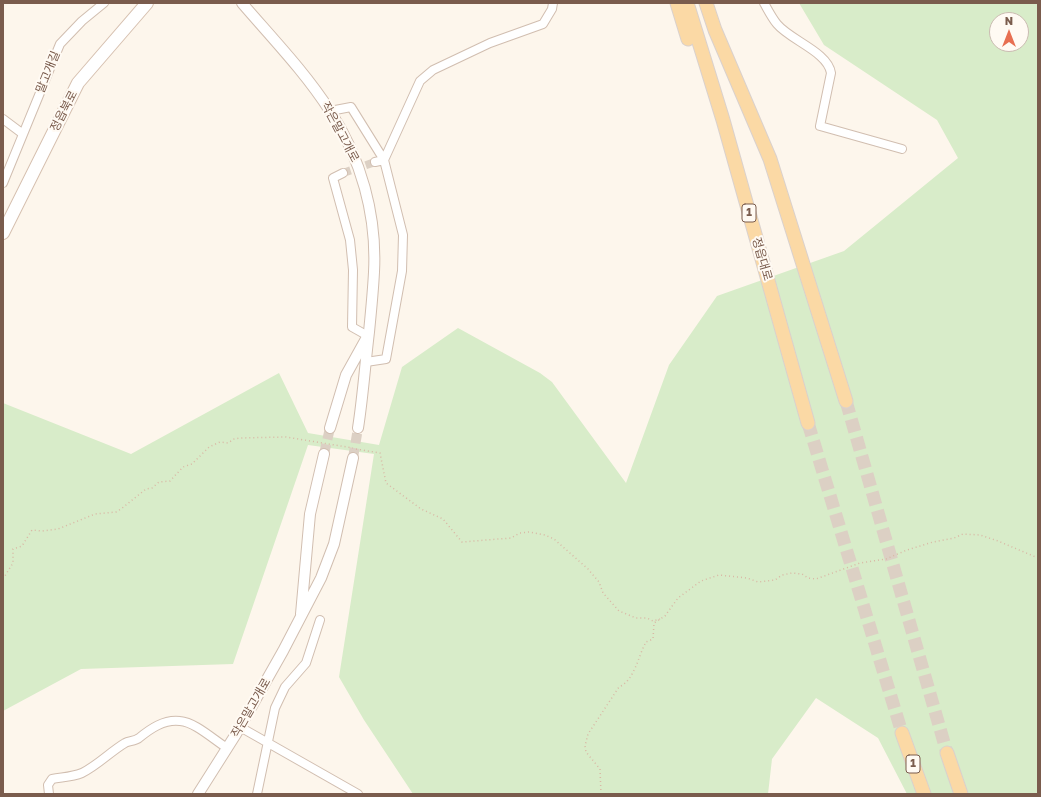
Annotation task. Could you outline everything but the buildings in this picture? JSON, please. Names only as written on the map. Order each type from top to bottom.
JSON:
[{"type":"main road","name":"정읍북로","points":[[3,233],[78,83],[147,3]]},
{"type":"main road","points":[[676,3],[705,94],[723,120]]},
{"type":"main road","name":"정읍대로","points":[[687,3],[723,120],[808,423]]},
{"type":"main road","points":[[707,3],[715,30],[770,159],[846,402]]},
{"type":"main road","name":"1","points":[[902,733],[924,794]]},
{"type":"main road","points":[[947,753],[961,794]]},
{"type":"street","name":"말고개길","points":[[3,183],[60,44],[82,21],[104,3]]},
{"type":"street","name":"작은말고개로","points":[[242,3],[307,78],[330,111],[350,148],[358,168],[372,217],[374,271],[366,362],[358,428]]},
{"type":"street","points":[[384,160],[420,81],[432,70],[490,43],[543,24],[552,9],[553,3]]},
{"type":"street","points":[[764,3],[777,25],[820,57],[830,67],[831,73],[820,126],[902,148]]},
{"type":"street","points":[[330,111],[351,107],[384,160],[403,235],[402,271],[386,360],[366,362]]},
{"type":"street","points":[[3,119],[23,134]]},
{"type":"street","points":[[375,162],[384,160]]},
{"type":"street","points":[[342,173],[333,178],[350,240],[353,270],[352,327],[368,336]]},
{"type":"street","name":"작은말고개로","points":[[330,428],[346,376],[368,336]]},
{"type":"street","name":"작은말고개로","points":[[301,620],[310,514],[324,454]]},
{"type":"street","name":"작은말고개로","points":[[198,794],[227,748],[301,620],[321,578],[334,544],[353,458]]},
{"type":"street","points":[[257,794],[275,708],[280,695],[306,663],[320,620]]},
{"type":"street","points":[[49,794],[48,785],[52,779],[83,772],[106,758],[125,743],[138,738],[144,732],[158,725],[171,721],[180,721],[197,727],[227,748]]},
{"type":"street","points":[[240,726],[268,744],[358,794]]},
{"type":"path","points":[[3,579],[13,563],[13,549],[22,546],[32,530],[42,531],[58,529],[95,514],[110,513],[121,509],[146,489],[152,488],[159,482],[170,481],[183,467],[192,464],[209,447],[220,442],[228,443],[234,439],[240,438],[286,437],[380,453],[386,483],[421,509],[443,519],[462,542],[512,538],[520,533],[529,532],[545,535],[554,539],[588,570],[599,582],[603,593],[619,612],[628,616],[647,618],[653,621],[660,619]]},
{"type":"path","points":[[601,794],[600,769],[586,752],[585,746],[588,734],[618,687],[624,684],[631,673],[641,656],[642,648],[646,642],[653,639],[654,623],[667,614],[678,598],[701,581],[719,575],[747,578],[758,582],[775,580],[782,575],[792,573],[802,574],[808,578],[816,579],[851,566],[886,559],[907,550],[933,542],[954,538],[963,534],[980,535],[1038,558]]},
{"type":"green space","points":[[799,3],[1038,3],[1038,794],[907,794],[878,738],[816,698],[772,759],[768,794],[413,794],[364,720],[339,677],[374,454],[308,445],[233,664],[81,669],[3,711],[3,403],[131,454],[279,373],[308,433],[379,445],[402,367],[458,328],[540,373],[552,382],[626,483],[669,365],[717,296],[844,251],[958,158],[937,120],[824,45]]},
{"type":"tunnel","points":[[343,173],[375,162]]},
{"type":"tunnel","points":[[846,401],[947,753]]},
{"type":"tunnel","points":[[808,423],[902,733]]},
{"type":"tunnel","points":[[324,454],[330,428]]},
{"type":"tunnel","points":[[353,458],[358,428]]}]
